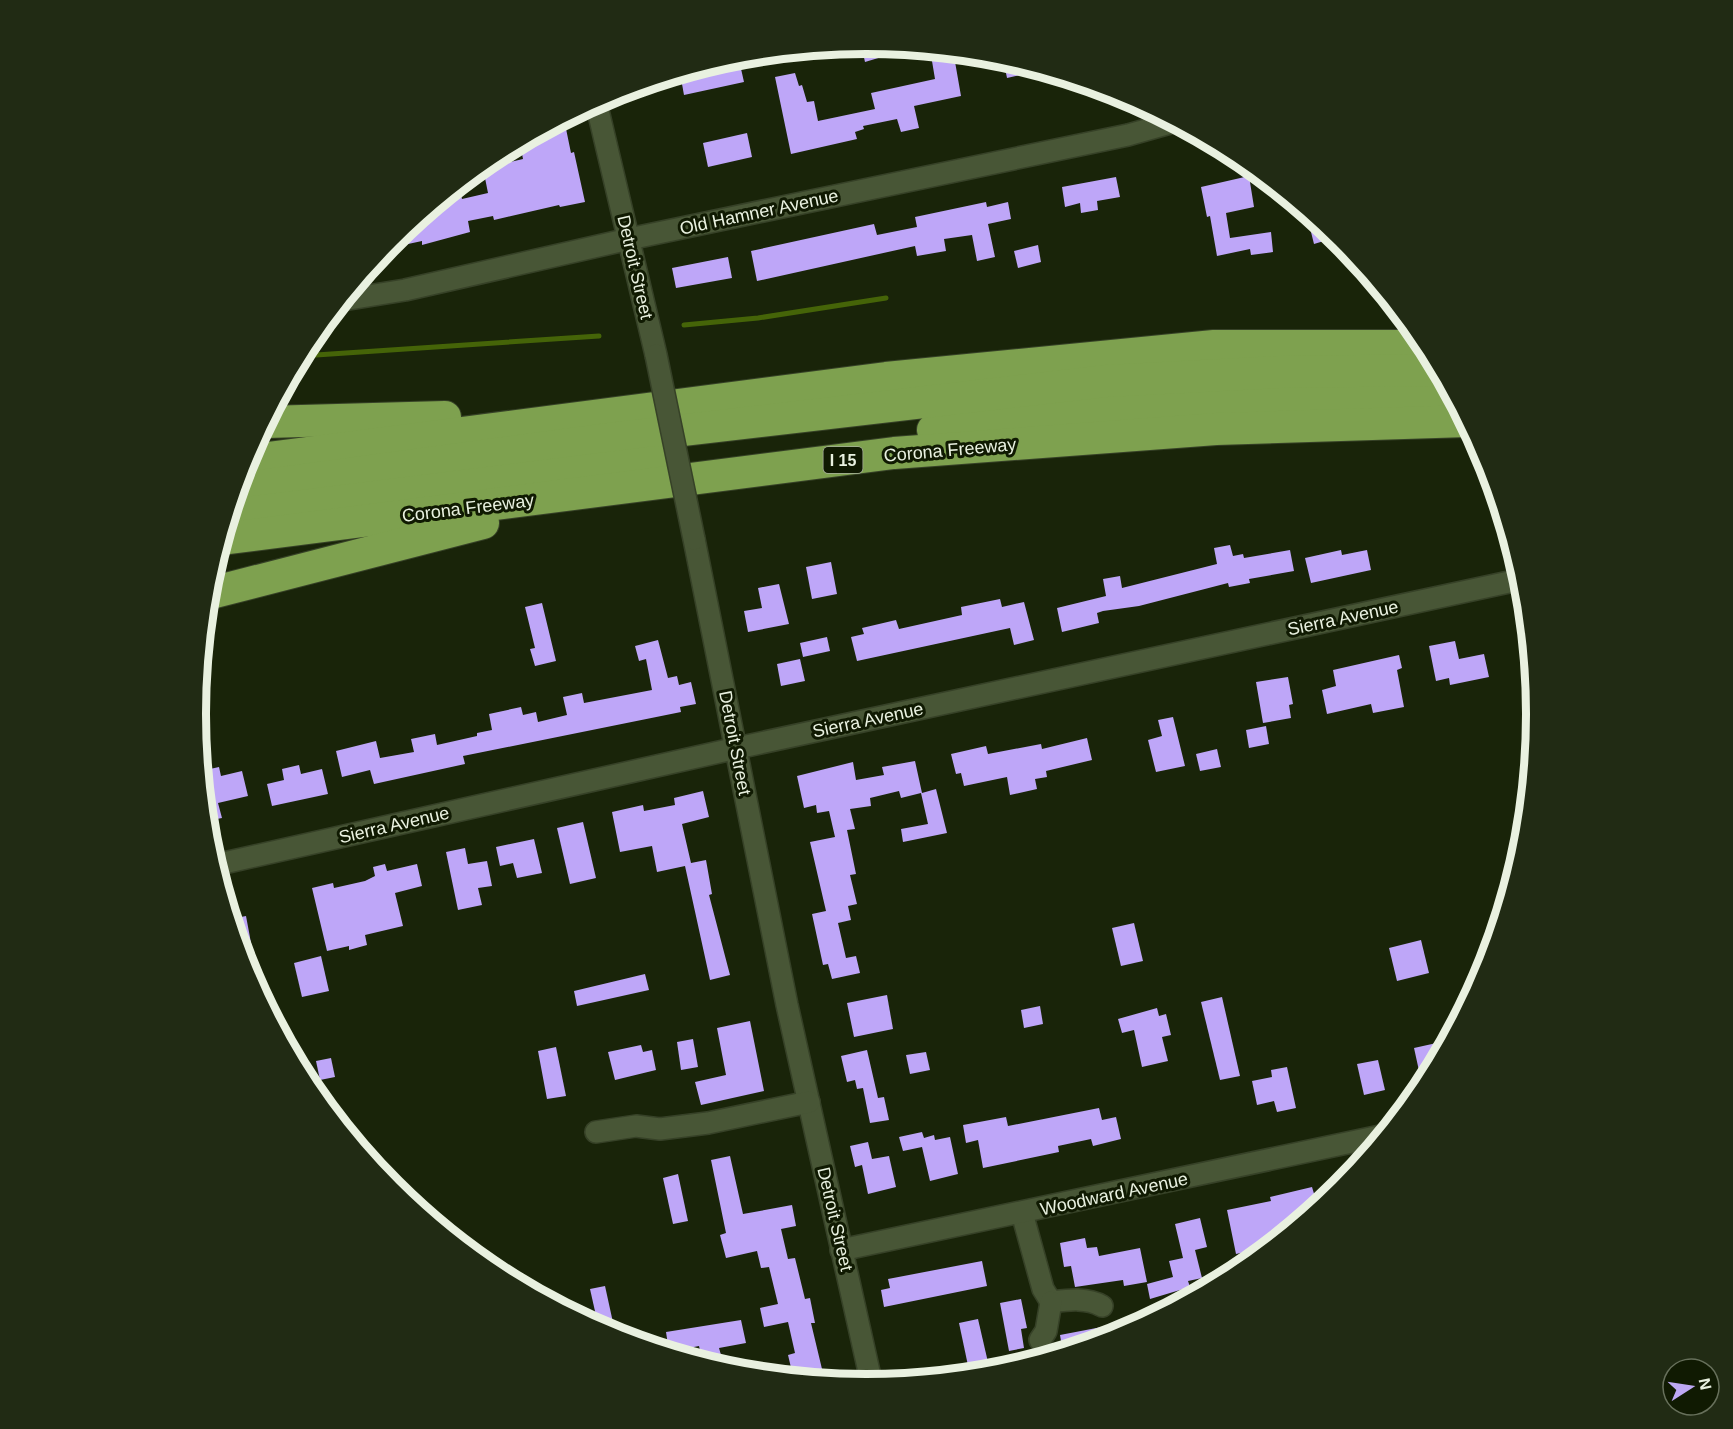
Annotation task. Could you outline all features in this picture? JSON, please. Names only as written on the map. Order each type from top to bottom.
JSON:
[{"type":"highway","points":[[257,460],[886,378],[1214,346],[1415,346]]},
{"type":"highway","points":[[246,488],[607,439],[1106,381],[1279,372],[1430,370]]},
{"type":"highway","points":[[238,514],[636,464],[1115,409],[1346,396],[1446,397]]},
{"type":"highway","points":[[274,422],[617,413]]},
{"type":"highway","name":"Corona Freeway","points":[[231,538],[894,453],[1216,429],[1459,421]]},
{"type":"highway","points":[[218,591],[627,487]]},
{"type":"street","name":"Detroit Street","points":[[598,111],[656,355],[809,1102],[870,1375]]},
{"type":"street","name":"Old Hamner Avenue","points":[[354,298],[405,290],[1158,122]]},
{"type":"street","name":"Sierra Avenue","points":[[224,864],[737,748],[1513,581]]},
{"type":"street","points":[[596,1132],[636,1126],[660,1129],[708,1123],[809,1102]]},
{"type":"street","name":"Woodward Avenue","points":[[841,1250],[1374,1137]]},
{"type":"street","points":[[1022,1213],[1043,1289],[1051,1302],[1046,1331],[1040,1340]]},
{"type":"street","points":[[1051,1302],[1072,1300],[1096,1302],[1102,1306]]},
{"type":"building","points":[[863,54],[885,54],[885,56],[865,62]]},
{"type":"building","points":[[942,59],[955,60],[961,96],[914,106],[919,128],[901,132],[897,119],[863,126],[864,129],[855,132],[857,139],[791,154],[775,77],[795,73],[799,86],[802,85],[807,102],[814,101],[818,121],[875,109],[871,93],[935,79],[932,61]]},
{"type":"building","points":[[740,67],[744,82],[684,95],[681,81]]},
{"type":"building","points":[[1005,69],[1024,74],[1007,78]]},
{"type":"building","points":[[566,126],[571,153],[574,152],[585,202],[560,207],[559,205],[494,220],[493,216],[468,221],[470,232],[422,245],[422,241],[400,246],[437,213],[443,212],[442,208],[461,193],[462,199],[488,193],[485,176],[502,164],[523,159],[522,151]]},
{"type":"building","points":[[747,133],[752,157],[708,167],[703,143]]},
{"type":"building","points":[[1249,176],[1254,207],[1226,213],[1230,238],[1271,232],[1273,252],[1251,255],[1250,249],[1217,256],[1210,216],[1207,217],[1201,187]]},
{"type":"building","points":[[1116,177],[1120,197],[1097,201],[1098,210],[1081,213],[1080,203],[1065,207],[1062,187]]},
{"type":"building","points":[[986,202],[987,207],[1008,202],[1011,219],[988,224],[995,257],[977,261],[972,235],[944,239],[946,251],[917,256],[915,246],[757,281],[751,251],[874,224],[877,235],[917,227],[915,217]]},
{"type":"building","points":[[1309,224],[1326,240],[1314,244]]},
{"type":"building","points":[[1038,245],[1041,262],[1018,268],[1014,251]]},
{"type":"building","points":[[728,257],[732,278],[676,288],[672,268]]},
{"type":"building","points":[[1230,545],[1233,556],[1243,554],[1244,558],[1290,550],[1294,571],[1249,579],[1250,583],[1229,587],[1228,583],[1139,606],[1103,611],[1097,613],[1099,623],[1062,632],[1057,608],[1106,596],[1103,579],[1120,576],[1122,588],[1217,564],[1214,548]]},
{"type":"building","points":[[1341,550],[1342,555],[1367,550],[1371,570],[1311,583],[1305,558]]},
{"type":"building","points":[[831,562],[837,594],[812,599],[806,567]]},
{"type":"building","points":[[779,584],[789,624],[748,632],[744,611],[762,608],[758,588]]},
{"type":"building","points":[[1000,599],[1002,607],[1024,602],[1034,640],[1014,645],[1010,628],[857,661],[851,637],[864,634],[862,628],[896,620],[899,629],[962,615],[961,607]]},
{"type":"building","points":[[542,603],[556,661],[535,666],[530,649],[535,648],[525,607]]},
{"type":"building","points":[[827,637],[830,651],[803,657],[800,643]]},
{"type":"building","points":[[658,640],[668,678],[677,676],[679,685],[691,682],[696,704],[680,707],[681,712],[463,756],[465,764],[374,784],[370,770],[342,777],[336,751],[376,741],[380,758],[414,752],[411,739],[435,734],[437,745],[477,736],[477,733],[492,730],[489,714],[521,707],[523,715],[536,712],[538,722],[567,715],[563,697],[582,693],[584,703],[652,690],[646,659],[639,661],[635,646]]},
{"type":"building","points":[[1455,641],[1459,659],[1484,654],[1489,677],[1450,685],[1449,678],[1436,681],[1429,646]]},
{"type":"building","points":[[1399,655],[1402,668],[1397,670],[1404,707],[1373,713],[1371,704],[1327,714],[1322,690],[1336,686],[1333,670]]},
{"type":"building","points":[[800,659],[805,681],[781,686],[777,664]]},
{"type":"building","points":[[1288,677],[1293,704],[1289,705],[1291,718],[1263,723],[1256,682]]},
{"type":"building","points":[[1173,717],[1185,766],[1156,772],[1148,740],[1162,736],[1158,720]]},
{"type":"building","points":[[1266,726],[1269,744],[1249,748],[1246,730]]},
{"type":"building","points":[[1087,738],[1092,760],[1046,771],[1047,777],[1035,779],[1037,789],[1010,795],[1007,777],[964,786],[961,773],[956,774],[951,754],[986,746],[988,754],[1041,744],[1042,749]]},
{"type":"building","points":[[1217,749],[1221,767],[1200,771],[1196,754]]},
{"type":"building","points":[[915,761],[922,793],[936,789],[947,833],[903,842],[901,829],[928,824],[921,793],[901,798],[899,791],[870,798],[871,806],[850,809],[855,829],[847,830],[856,874],[850,875],[857,904],[848,906],[851,920],[838,923],[846,958],[856,956],[860,973],[832,979],[828,964],[823,965],[812,914],[826,911],[810,842],[835,837],[829,811],[817,813],[816,805],[804,808],[797,776],[853,762],[856,780],[884,775],[882,767]]},
{"type":"building","points":[[299,765],[301,774],[322,769],[328,794],[272,806],[267,784],[284,780],[282,769]]},
{"type":"building","points":[[219,767],[221,776],[242,771],[248,796],[218,803],[222,818],[215,819],[208,769]]},
{"type":"building","points":[[703,791],[709,817],[682,824],[691,863],[706,860],[712,894],[709,895],[730,975],[710,980],[685,866],[657,872],[652,846],[620,852],[612,812],[643,805],[644,811],[675,805],[674,798]]},
{"type":"building","points":[[583,822],[596,878],[570,884],[557,828]]},
{"type":"building","points":[[534,839],[542,873],[517,878],[513,863],[500,866],[496,847]]},
{"type":"building","points":[[465,848],[468,864],[487,861],[492,886],[478,888],[482,905],[458,910],[446,852]]},
{"type":"building","points":[[385,864],[387,871],[417,864],[422,886],[395,893],[403,926],[365,935],[367,945],[349,950],[349,946],[327,951],[312,888],[333,883],[334,888],[365,881],[375,876],[373,867]]},
{"type":"building","points":[[246,916],[255,964],[241,927],[238,918]]},
{"type":"building","points":[[1134,923],[1143,961],[1121,966],[1112,928]]},
{"type":"building","points":[[1421,940],[1429,973],[1397,981],[1389,948]]},
{"type":"building","points":[[321,956],[329,991],[302,997],[294,963]]},
{"type":"building","points":[[645,974],[649,990],[577,1006],[574,991]]},
{"type":"building","points":[[887,995],[893,1029],[854,1037],[847,1003]]},
{"type":"building","points":[[1222,997],[1240,1076],[1220,1080],[1201,1002]]},
{"type":"building","points":[[1040,1006],[1043,1024],[1024,1028],[1021,1010]]},
{"type":"building","points":[[1157,1008],[1159,1016],[1166,1014],[1171,1035],[1162,1037],[1168,1061],[1142,1067],[1134,1030],[1122,1033],[1118,1019]]},
{"type":"building","points":[[750,1021],[764,1091],[701,1105],[695,1082],[726,1075],[717,1028]]},
{"type":"building","points":[[693,1039],[698,1067],[681,1070],[677,1042]]},
{"type":"building","points":[[1441,1042],[1420,1075],[1414,1048]]},
{"type":"building","points":[[641,1045],[643,1052],[652,1050],[656,1070],[615,1080],[608,1052]]},
{"type":"building","points":[[556,1047],[566,1096],[547,1099],[538,1051]]},
{"type":"building","points":[[867,1050],[878,1098],[884,1097],[889,1120],[870,1123],[863,1088],[857,1089],[855,1080],[847,1082],[841,1056]]},
{"type":"building","points":[[926,1052],[930,1070],[910,1074],[906,1055]]},
{"type":"building","points":[[331,1058],[335,1077],[320,1080],[316,1061]]},
{"type":"building","points":[[1378,1060],[1385,1090],[1364,1095],[1357,1064]]},
{"type":"building","points":[[1287,1067],[1296,1108],[1277,1112],[1274,1101],[1257,1105],[1252,1081],[1272,1077],[1271,1070]]},
{"type":"building","points":[[1099,1108],[1102,1120],[1116,1117],[1121,1139],[1093,1146],[1091,1139],[1058,1146],[1059,1152],[983,1168],[978,1140],[966,1143],[963,1125],[1006,1117],[1008,1126]]},
{"type":"building","points":[[922,1132],[924,1138],[934,1135],[935,1140],[950,1137],[958,1174],[930,1181],[922,1147],[903,1151],[899,1137]]},
{"type":"building","points":[[868,1142],[872,1159],[889,1156],[896,1187],[868,1194],[862,1165],[855,1167],[850,1146]]},
{"type":"building","points":[[730,1156],[743,1214],[792,1205],[796,1226],[781,1229],[788,1259],[795,1258],[805,1299],[810,1298],[815,1323],[811,1323],[822,1369],[808,1372],[792,1370],[788,1355],[795,1353],[788,1322],[764,1327],[760,1308],[778,1304],[769,1267],[761,1268],[757,1251],[726,1258],[720,1235],[726,1233],[711,1160]]},
{"type":"building","points":[[678,1174],[688,1221],[673,1224],[663,1178]]},
{"type":"building","points":[[1312,1187],[1315,1197],[1318,1196],[1269,1239],[1250,1252],[1236,1254],[1227,1210],[1271,1201],[1270,1197]]},
{"type":"building","points":[[1200,1218],[1207,1247],[1195,1250],[1202,1278],[1188,1281],[1190,1287],[1150,1299],[1147,1284],[1173,1277],[1169,1261],[1183,1258],[1175,1224]]},
{"type":"building","points":[[1085,1238],[1087,1248],[1097,1247],[1099,1256],[1140,1248],[1147,1282],[1124,1286],[1123,1280],[1075,1287],[1071,1266],[1064,1267],[1060,1243]]},
{"type":"building","points":[[982,1261],[987,1286],[884,1307],[881,1290],[890,1288],[888,1279]]},
{"type":"building","points":[[605,1286],[614,1325],[596,1317],[590,1289]]},
{"type":"building","points":[[1021,1299],[1027,1328],[1021,1329],[1024,1348],[1009,1351],[1000,1303]]},
{"type":"building","points":[[978,1319],[988,1363],[968,1366],[959,1323]]},
{"type":"building","points":[[741,1320],[746,1343],[719,1348],[722,1358],[701,1353],[699,1346],[685,1349],[679,1347],[678,1343],[668,1344],[666,1332]]},
{"type":"building","points":[[1112,1325],[1113,1327],[1062,1345],[1060,1335]]},
{"type":"waterway","points":[[684,325],[758,318],[886,298]]},
{"type":"waterway","points":[[312,355],[599,336]]}]
